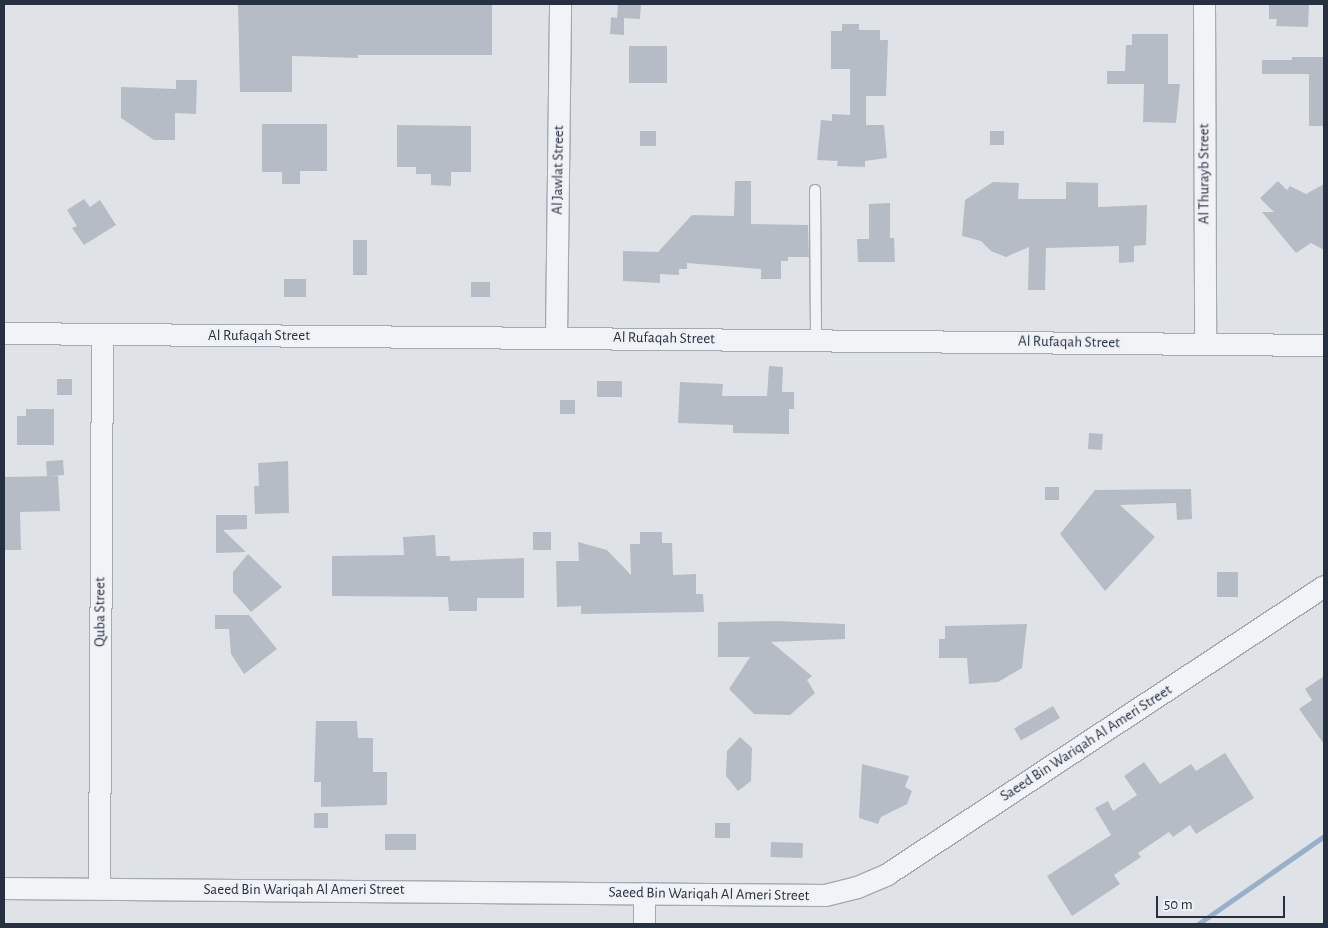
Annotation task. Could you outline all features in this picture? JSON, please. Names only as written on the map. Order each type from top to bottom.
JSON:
[{"type":"street","name":"Al Jawlat Street","points":[[556,337],[560,4]]},
{"type":"street","name":"Al Thurayb Street","points":[[1204,4],[1204,343]]},
{"type":"street","name":"Al Rufaqah Street","points":[[4,333],[1324,345]]},
{"type":"street","name":"Quba Street","points":[[99,888],[102,335]]},
{"type":"street","name":"Saeed Bin Wariqah Al Ameri Street","points":[[4,888],[825,895],[857,888],[888,874],[1324,586]]},
{"type":"street","points":[[644,893],[644,924]]},
{"type":"lane","points":[[815,190],[816,339]]},
{"type":"building","points":[[238,4],[492,4],[492,55],[358,55],[358,58],[292,56],[292,92],[240,92]]},
{"type":"building","points":[[618,4],[641,4],[640,19],[624,18],[624,35],[610,34],[611,17],[617,18]]},
{"type":"building","points":[[1269,4],[1309,4],[1308,27],[1276,26],[1277,19],[1269,19]]},
{"type":"building","points":[[842,24],[859,24],[859,30],[880,30],[880,40],[888,40],[886,96],[866,96],[866,125],[884,125],[887,158],[865,161],[865,167],[837,166],[838,161],[817,160],[821,120],[832,121],[832,114],[850,115],[850,69],[831,69],[831,31],[842,31]]},
{"type":"building","points":[[1132,34],[1168,34],[1168,84],[1180,84],[1176,123],[1143,122],[1144,84],[1107,84],[1107,71],[1125,71],[1126,45],[1132,45]]},
{"type":"building","points":[[629,46],[667,46],[667,83],[629,83]]},
{"type":"building","points":[[1292,57],[1323,57],[1324,126],[1309,126],[1309,74],[1262,74],[1262,60],[1292,60]]},
{"type":"building","points":[[176,80],[197,80],[196,114],[175,113],[175,140],[154,140],[121,118],[121,87],[176,89]]},
{"type":"building","points":[[262,124],[327,124],[327,171],[300,171],[300,184],[282,184],[282,172],[262,172]]},
{"type":"building","points":[[397,125],[471,126],[471,172],[451,172],[451,186],[431,185],[431,174],[416,174],[416,167],[397,167]]},
{"type":"building","points":[[640,131],[656,131],[656,146],[640,146]]},
{"type":"building","points":[[990,131],[1004,131],[1004,145],[990,145]]},
{"type":"building","points":[[735,181],[751,181],[751,224],[808,225],[809,257],[788,257],[788,261],[781,261],[781,279],[761,279],[761,269],[687,263],[687,269],[679,269],[679,275],[660,274],[660,283],[623,281],[623,251],[658,252],[692,215],[734,216]]},
{"type":"building","points":[[1278,181],[1287,190],[1290,186],[1306,194],[1324,184],[1324,250],[1311,243],[1296,253],[1262,212],[1274,212],[1260,198]]},
{"type":"building","points":[[993,182],[1019,183],[1018,199],[1066,199],[1066,182],[1098,183],[1098,207],[1147,205],[1146,245],[1134,246],[1134,262],[1119,263],[1119,246],[1046,248],[1045,290],[1028,290],[1029,247],[1006,257],[991,251],[981,241],[962,236],[965,200]]},
{"type":"building","points":[[84,199],[90,207],[100,200],[116,225],[84,245],[72,228],[77,226],[67,210]]},
{"type":"building","points":[[890,203],[890,238],[894,238],[895,262],[858,262],[857,239],[869,239],[869,204]]},
{"type":"building","points":[[353,240],[367,240],[367,275],[353,275]]},
{"type":"building","points":[[284,279],[306,279],[306,297],[284,297]]},
{"type":"building","points":[[471,282],[490,282],[490,297],[471,297]]},
{"type":"building","points":[[769,366],[783,367],[782,392],[794,392],[794,409],[789,409],[789,434],[733,433],[733,425],[678,423],[680,382],[723,384],[722,396],[767,396]]},
{"type":"building","points":[[57,379],[72,379],[72,395],[57,395]]},
{"type":"building","points":[[597,381],[622,381],[622,397],[597,397]]},
{"type":"building","points":[[560,400],[575,400],[575,414],[560,414]]},
{"type":"building","points":[[26,409],[54,409],[54,445],[17,445],[17,416],[26,416]]},
{"type":"building","points":[[1089,433],[1103,434],[1102,450],[1088,449]]},
{"type":"building","points":[[63,460],[64,475],[47,476],[46,461]]},
{"type":"building","points":[[288,461],[289,513],[255,514],[254,486],[259,486],[258,463]]},
{"type":"building","points":[[58,476],[60,511],[20,512],[21,550],[4,550],[4,477]]},
{"type":"building","points":[[1045,487],[1059,487],[1059,500],[1045,500]]},
{"type":"building","points":[[1191,489],[1192,519],[1177,520],[1176,503],[1120,505],[1155,537],[1105,591],[1060,534],[1095,490]]},
{"type":"building","points":[[216,515],[247,515],[247,529],[223,530],[246,552],[216,553]]},
{"type":"building","points":[[533,532],[551,532],[551,550],[533,550]]},
{"type":"building","points":[[640,532],[662,532],[662,543],[672,543],[673,575],[696,574],[696,594],[703,594],[704,612],[581,614],[581,606],[557,607],[556,561],[579,561],[578,542],[607,550],[631,575],[630,544],[640,544]]},
{"type":"building","points":[[435,535],[436,556],[450,556],[450,561],[524,558],[524,598],[477,598],[477,611],[449,611],[448,597],[332,596],[332,556],[404,555],[403,537]]},
{"type":"building","points":[[248,554],[282,587],[251,612],[233,592],[233,572]]},
{"type":"building","points":[[1217,572],[1238,572],[1238,597],[1217,597]]},
{"type":"building","points":[[215,615],[249,615],[277,649],[244,674],[231,654],[229,629],[215,629]]},
{"type":"building","points":[[777,621],[845,624],[845,639],[771,642],[812,676],[807,680],[815,693],[790,715],[754,714],[729,689],[750,657],[718,657],[718,622]]},
{"type":"building","points":[[1027,624],[1022,668],[998,682],[969,684],[967,658],[939,658],[939,639],[945,639],[945,626]]},
{"type":"building","points":[[1324,676],[1324,744],[1299,709],[1312,700],[1305,689]]},
{"type":"building","points":[[1053,706],[1060,718],[1021,741],[1014,728]]},
{"type":"building","points":[[316,721],[357,721],[358,738],[373,738],[373,772],[387,772],[387,805],[321,807],[321,782],[314,782]]},
{"type":"building","points":[[740,737],[752,748],[751,781],[738,791],[726,776],[727,751]]},
{"type":"building","points":[[1225,753],[1254,798],[1196,834],[1190,825],[1173,837],[1169,832],[1138,853],[1141,857],[1114,875],[1120,884],[1072,916],[1047,876],[1111,835],[1095,808],[1108,801],[1113,811],[1137,795],[1124,776],[1144,762],[1160,784],[1191,764],[1196,771]]},
{"type":"building","points":[[862,764],[909,776],[905,787],[912,791],[907,804],[881,817],[878,824],[859,818]]},
{"type":"building","points":[[314,813],[328,813],[328,828],[314,828]]},
{"type":"building","points":[[715,823],[730,823],[730,838],[715,838]]},
{"type":"building","points":[[385,834],[416,834],[416,850],[385,850]]},
{"type":"building","points":[[771,842],[803,843],[802,858],[770,857]]},
{"type":"waterway","points":[[1198,924],[1324,836]]}]
